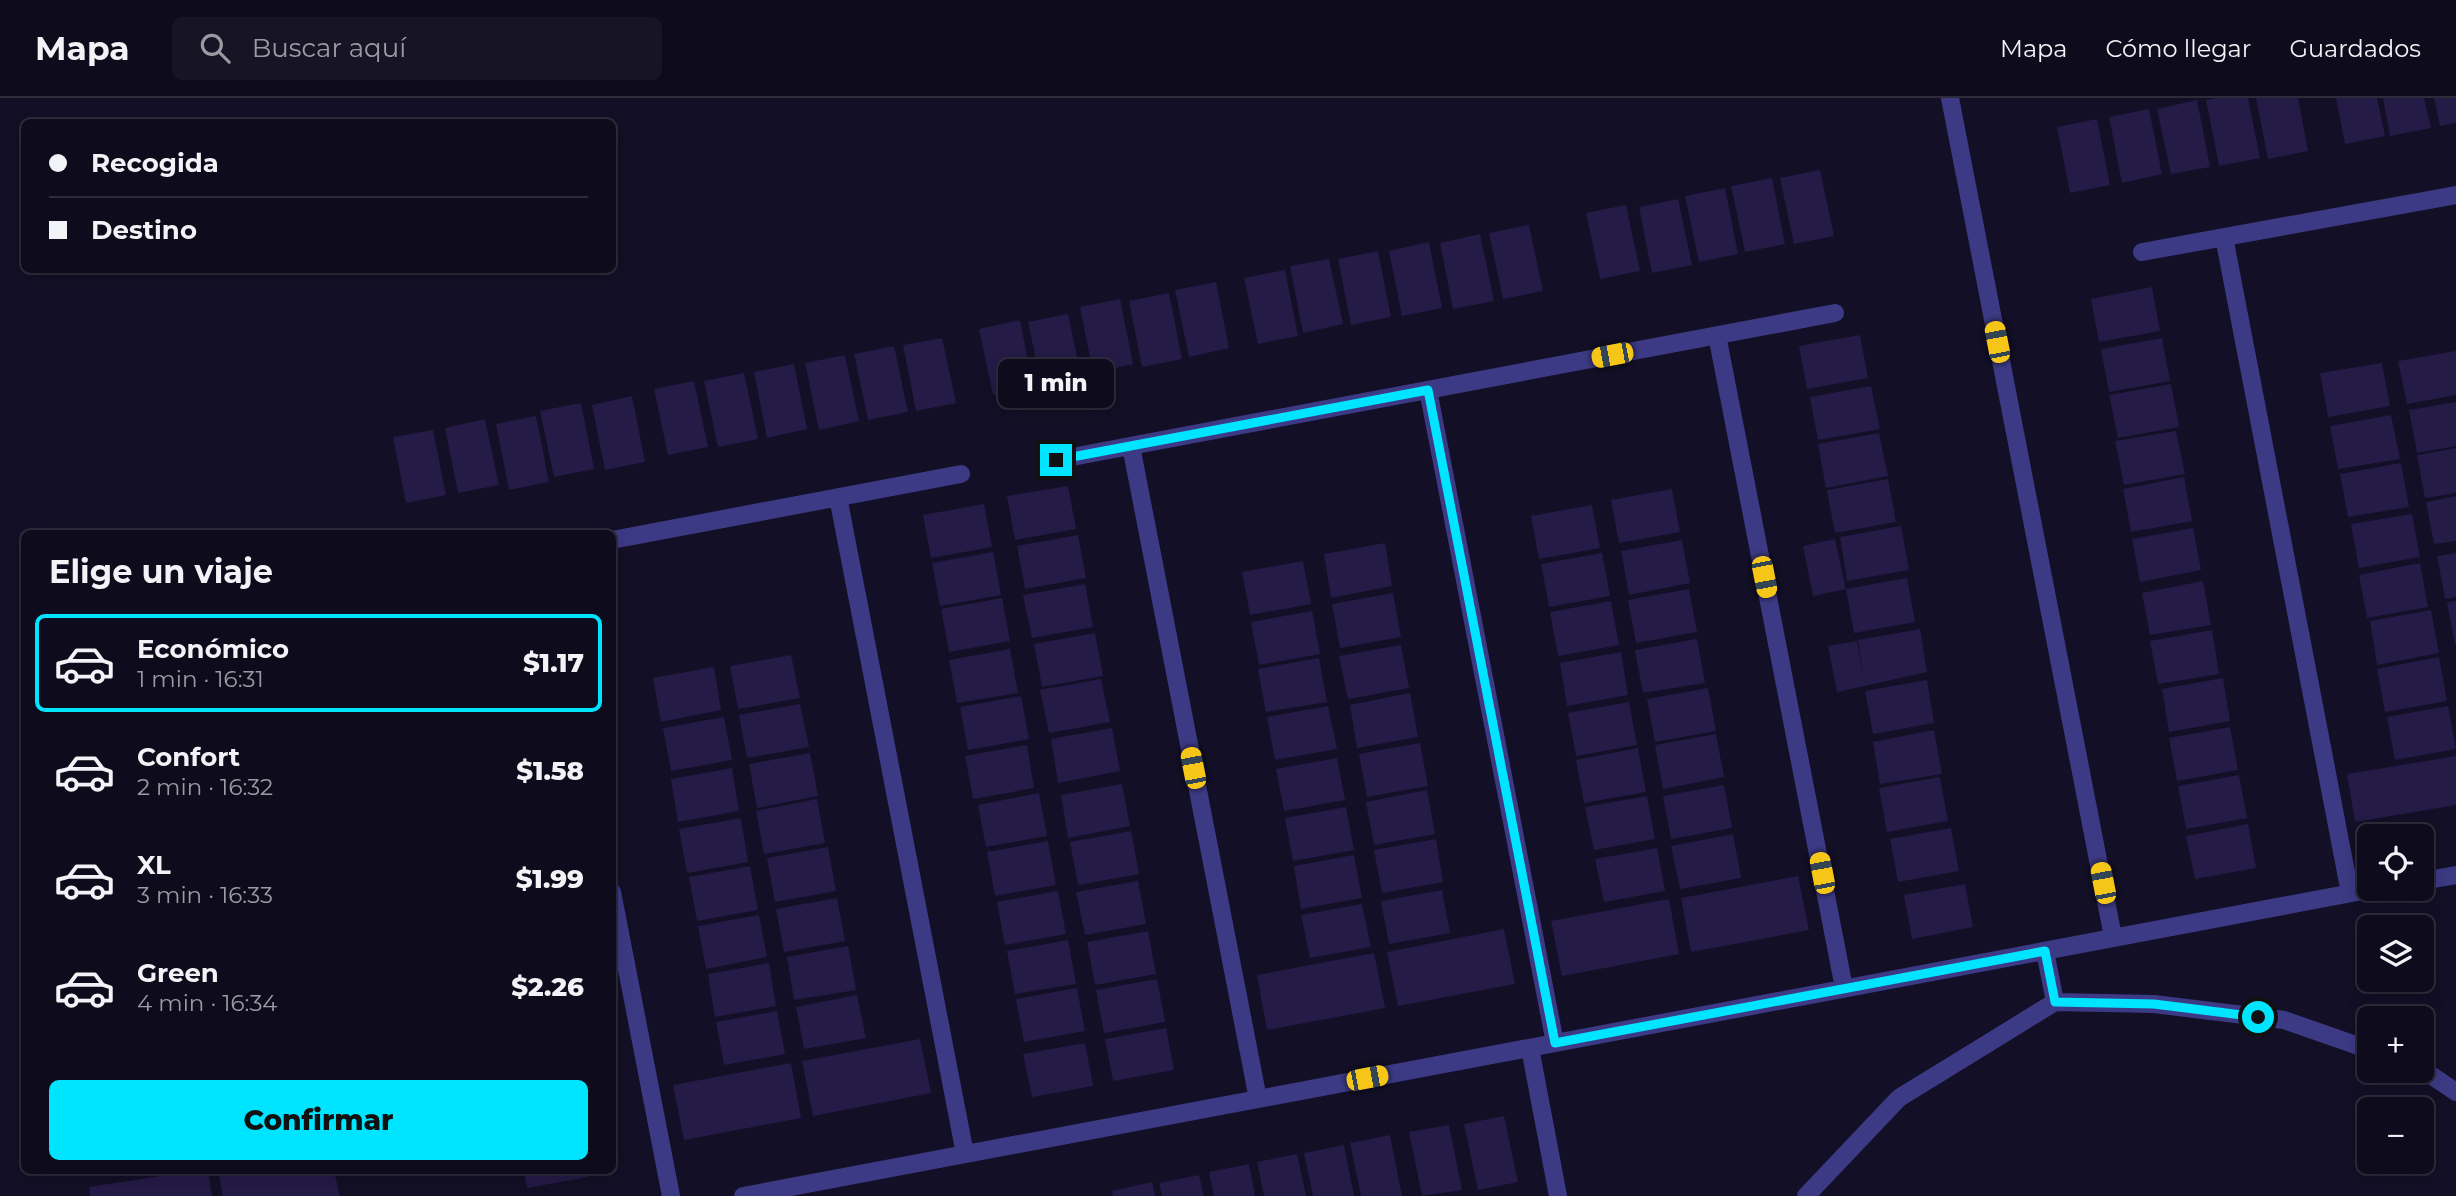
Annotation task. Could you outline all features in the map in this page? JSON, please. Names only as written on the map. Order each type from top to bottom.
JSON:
[{"type":"lane","points":[[1950,98],[2113,937]]},
{"type":"lane","points":[[2143,252],[2456,195]]},
{"type":"lane","points":[[2224,237],[2350,893]]},
{"type":"lane","points":[[1056,460],[1835,313]]},
{"type":"lane","points":[[1717,335],[1844,988]]},
{"type":"lane","points":[[1428,390],[1555,1043]]},
{"type":"lane","points":[[1131,446],[1258,1099]]},
{"type":"lane","points":[[616,539],[961,474]]},
{"type":"lane","points":[[838,497],[965,1154]]},
{"type":"lane","points":[[2434,879],[2456,875]]},
{"type":"lane","points":[[743,1196],[2357,892]]},
{"type":"lane","points":[[616,913],[671,1196]]},
{"type":"lane","points":[[2045,951],[2055,1002]]},
{"type":"lane","points":[[1806,1196],[1899,1098],[2055,1002],[2154,1004],[2284,1020],[2357,1045]]},
{"type":"lane","points":[[1530,1048],[1558,1196]]},
{"type":"lane","points":[[2434,1077],[2456,1092]]},
{"type":"building","points":[[2248,98],[2260,158],[2219,166],[2206,100]]},
{"type":"building","points":[[2256,98],[2298,98],[2308,151],[2268,159]]},
{"type":"building","points":[[2336,98],[2377,98],[2385,136],[2345,144]]},
{"type":"building","points":[[2383,98],[2424,98],[2431,128],[2390,136]]},
{"type":"building","points":[[2434,98],[2456,98],[2456,123],[2440,126]]},
{"type":"building","points":[[2197,100],[2210,167],[2171,174],[2157,109]]},
{"type":"building","points":[[2149,109],[2162,174],[2122,183],[2109,117]]},
{"type":"building","points":[[2097,119],[2110,185],[2070,193],[2057,127]]},
{"type":"building","points":[[1820,170],[1834,236],[1794,244],[1780,178]]},
{"type":"building","points":[[1772,178],[1785,244],[1745,252],[1731,186]]},
{"type":"building","points":[[1725,188],[1738,254],[1699,262],[1685,196]]},
{"type":"building","points":[[1678,199],[1692,265],[1652,273],[1639,207]]},
{"type":"building","points":[[1626,205],[1640,271],[1600,279],[1586,213]]},
{"type":"building","points":[[1529,225],[1543,291],[1503,299],[1489,233]]},
{"type":"building","points":[[1480,234],[1494,301],[1453,309],[1440,243]]},
{"type":"building","points":[[1429,242],[1442,308],[1402,316],[1389,251]]},
{"type":"building","points":[[1378,251],[1391,317],[1351,325],[1338,259]]},
{"type":"building","points":[[1329,259],[1343,324],[1303,333],[1290,266]]},
{"type":"building","points":[[1285,270],[1298,336],[1258,344],[1244,278]]},
{"type":"building","points":[[1216,282],[1229,348],[1189,357],[1175,290]]},
{"type":"building","points":[[2152,287],[2160,331],[2099,342],[2091,299]]},
{"type":"building","points":[[1169,293],[1182,359],[1142,367],[1129,301]]},
{"type":"building","points":[[1120,299],[1133,364],[1093,373],[1080,307]]},
{"type":"building","points":[[1068,314],[1082,380],[1042,388],[1028,322]]},
{"type":"building","points":[[1020,320],[1033,387],[993,395],[979,329]]},
{"type":"building","points":[[1860,335],[1868,378],[1807,389],[1799,346]]},
{"type":"building","points":[[942,338],[956,403],[916,411],[903,345]]},
{"type":"building","points":[[2162,338],[2170,381],[2109,392],[2101,349]]},
{"type":"building","points":[[894,346],[908,412],[868,420],[854,354]]},
{"type":"building","points":[[2456,351],[2456,395],[2407,404],[2398,361]]},
{"type":"building","points":[[845,355],[859,421],[819,430],[805,363]]},
{"type":"building","points":[[2382,363],[2390,406],[2328,417],[2320,373]]},
{"type":"building","points":[[794,364],[807,429],[767,438],[754,372]]},
{"type":"building","points":[[744,373],[758,439],[718,447],[704,381]]},
{"type":"building","points":[[694,381],[708,447],[668,455],[654,389]]},
{"type":"building","points":[[2171,384],[2179,427],[2118,438],[2109,395]]},
{"type":"building","points":[[1871,386],[1880,429],[1818,440],[1810,397]]},
{"type":"building","points":[[632,396],[645,462],[605,470],[592,405]]},
{"type":"building","points":[[2456,402],[2456,446],[2417,453],[2409,410]]},
{"type":"building","points":[[581,403],[594,469],[554,477],[540,411]]},
{"type":"building","points":[[2391,415],[2400,459],[2338,469],[2330,426]]},
{"type":"building","points":[[536,416],[549,482],[509,490],[496,424]]},
{"type":"building","points":[[485,419],[499,485],[458,493],[445,428]]},
{"type":"building","points":[[433,430],[446,495],[406,503],[393,437]]},
{"type":"building","points":[[2176,431],[2185,474],[2124,485],[2115,441]]},
{"type":"building","points":[[1879,433],[1888,476],[1826,488],[1818,444]]},
{"type":"building","points":[[2456,448],[2456,493],[2425,498],[2417,455]]},
{"type":"building","points":[[2401,463],[2409,507],[2348,517],[2340,474]]},
{"type":"building","points":[[2184,477],[2192,521],[2131,532],[2123,489]]},
{"type":"building","points":[[1888,479],[1896,522],[1835,533],[1827,490]]},
{"type":"building","points":[[1068,486],[1076,529],[1015,540],[1007,496]]},
{"type":"building","points":[[1672,489],[1680,532],[1619,543],[1611,500]]},
{"type":"building","points":[[2456,496],[2456,541],[2434,544],[2426,502]]},
{"type":"building","points":[[984,504],[992,547],[931,558],[923,515]]},
{"type":"building","points":[[1592,505],[1600,548],[1539,559],[1531,516]]},
{"type":"building","points":[[2412,514],[2420,557],[2359,568],[2351,524]]},
{"type":"building","points":[[1901,526],[1909,570],[1847,581],[1840,537]]},
{"type":"building","points":[[2193,528],[2201,570],[2140,582],[2132,539]]},
{"type":"building","points":[[1078,535],[1086,578],[1025,589],[1017,546]]},
{"type":"building","points":[[1835,539],[1846,589],[1813,596],[1803,546]]},
{"type":"building","points":[[1682,540],[1690,583],[1629,595],[1621,551]]},
{"type":"building","points":[[1385,543],[1392,586],[1331,598],[1324,554]]},
{"type":"building","points":[[993,552],[1001,595],[940,606],[932,563]]},
{"type":"building","points":[[1602,553],[1610,596],[1549,607],[1541,564]]},
{"type":"building","points":[[2456,553],[2456,597],[2445,599],[2437,556]]},
{"type":"building","points":[[1303,561],[1311,604],[1250,615],[1242,572]]},
{"type":"building","points":[[2420,563],[2428,607],[2367,618],[2359,575]]},
{"type":"building","points":[[1907,578],[1915,622],[1854,633],[1846,589]]},
{"type":"building","points":[[2203,581],[2211,625],[2150,635],[2142,593]]},
{"type":"building","points":[[1085,584],[1093,627],[1032,638],[1023,595]]},
{"type":"building","points":[[1689,589],[1697,632],[1636,643],[1628,600]]},
{"type":"building","points":[[1393,593],[1401,637],[1340,648],[1332,604]]},
{"type":"building","points":[[1002,598],[1010,641],[949,652],[941,609]]},
{"type":"building","points":[[1611,601],[1619,645],[1558,656],[1550,612]]},
{"type":"building","points":[[2456,601],[2456,644],[2455,644],[2447,602]]},
{"type":"building","points":[[2431,610],[2439,653],[2377,665],[2370,621]]},
{"type":"building","points":[[1312,611],[1320,654],[1259,665],[1251,622]]},
{"type":"building","points":[[1920,629],[1927,672],[1837,692],[1828,646],[1857,641],[1864,680],[1858,640]]},
{"type":"building","points":[[2212,630],[2219,674],[2158,684],[2150,641]]},
{"type":"building","points":[[1095,633],[1103,676],[1042,687],[1034,644]]},
{"type":"building","points":[[1697,639],[1705,683],[1643,693],[1635,650]]},
{"type":"building","points":[[1401,645],[1409,688],[1348,699],[1339,656]]},
{"type":"building","points":[[1010,649],[1018,693],[957,703],[949,660]]},
{"type":"building","points":[[1621,652],[1628,695],[1567,706],[1560,663]]},
{"type":"building","points":[[791,655],[800,698],[738,709],[730,666]]},
{"type":"building","points":[[2439,657],[2447,701],[2385,712],[2377,669]]},
{"type":"building","points":[[1319,658],[1327,702],[1266,712],[1258,669]]},
{"type":"building","points":[[714,667],[721,710],[661,722],[653,678]]},
{"type":"building","points":[[2223,678],[2230,721],[2169,732],[2162,689]]},
{"type":"building","points":[[1101,679],[1110,722],[1049,733],[1040,690]]},
{"type":"building","points":[[1927,680],[1934,723],[1873,734],[1865,691]]},
{"type":"building","points":[[1708,688],[1716,731],[1655,742],[1647,699]]},
{"type":"building","points":[[1410,693],[1418,737],[1357,748],[1350,705]]},
{"type":"building","points":[[1021,696],[1029,739],[968,750],[960,707]]},
{"type":"building","points":[[1629,702],[1637,745],[1576,756],[1568,713]]},
{"type":"building","points":[[800,704],[809,747],[747,758],[739,715]]},
{"type":"building","points":[[1328,706],[1337,749],[1275,760],[1267,717]]},
{"type":"building","points":[[2448,706],[2456,749],[2395,760],[2387,717]]},
{"type":"building","points":[[724,717],[732,760],[671,771],[663,728]]},
{"type":"building","points":[[2230,727],[2238,770],[2177,781],[2169,738]]},
{"type":"building","points":[[1112,728],[1120,771],[1058,783],[1051,739]]},
{"type":"building","points":[[1934,730],[1942,774],[1880,784],[1873,742]]},
{"type":"building","points":[[1716,734],[1724,777],[1663,789],[1655,745]]},
{"type":"building","points":[[1420,743],[1428,786],[1367,797],[1359,754]]},
{"type":"building","points":[[1027,745],[1034,788],[973,799],[965,756]]},
{"type":"building","points":[[1638,748],[1646,792],[1584,803],[1576,760]]},
{"type":"building","points":[[810,753],[818,796],[757,808],[749,764]]},
{"type":"building","points":[[2456,756],[2456,805],[2355,822],[2347,774]]},
{"type":"building","points":[[1337,758],[1345,800],[1284,811],[1276,769]]},
{"type":"building","points":[[732,768],[739,811],[678,822],[671,779]]},
{"type":"building","points":[[2239,775],[2247,818],[2186,829],[2178,786]]},
{"type":"building","points":[[1940,777],[1948,821],[1887,832],[1879,788]]},
{"type":"building","points":[[1122,784],[1130,826],[1068,838],[1061,795]]},
{"type":"building","points":[[1724,785],[1732,828],[1671,839],[1663,796]]},
{"type":"building","points":[[1427,790],[1435,834],[1374,845],[1366,802]]},
{"type":"building","points":[[1039,793],[1047,836],[986,847],[978,805]]},
{"type":"building","points":[[1647,796],[1655,839],[1594,850],[1585,807]]},
{"type":"building","points":[[817,799],[825,843],[764,854],[756,811]]},
{"type":"building","points":[[1346,807],[1354,850],[1293,861],[1285,818]]},
{"type":"building","points":[[741,818],[748,862],[687,873],[679,829]]},
{"type":"building","points":[[2248,824],[2256,868],[2195,879],[2186,836]]},
{"type":"building","points":[[1951,828],[1959,871],[1898,882],[1890,839]]},
{"type":"building","points":[[1131,831],[1139,874],[1078,885],[1070,842]]},
{"type":"building","points":[[1733,834],[1741,878],[1680,889],[1671,846]]},
{"type":"building","points":[[1436,839],[1443,882],[1382,893],[1374,850]]},
{"type":"building","points":[[1048,841],[1056,885],[995,896],[987,852]]},
{"type":"building","points":[[828,847],[836,891],[775,902],[767,858]]},
{"type":"building","points":[[1657,848],[1665,891],[1604,902],[1595,859]]},
{"type":"building","points":[[1354,855],[1362,898],[1301,909],[1294,866]]},
{"type":"building","points":[[750,866],[758,910],[697,921],[689,877]]},
{"type":"building","points":[[1798,876],[1809,930],[1691,952],[1681,898]]},
{"type":"building","points":[[1138,881],[1146,924],[1085,935],[1076,892]]},
{"type":"building","points":[[1965,884],[1973,927],[1912,939],[1904,895]]},
{"type":"building","points":[[1442,890],[1450,933],[1389,944],[1381,901]]},
{"type":"building","points":[[1058,891],[1066,934],[1005,945],[997,902]]},
{"type":"building","points":[[837,898],[845,941],[784,952],[776,909]]},
{"type":"building","points":[[1669,899],[1679,954],[1562,976],[1551,921]]},
{"type":"building","points":[[1362,904],[1371,947],[1310,958],[1301,915]]},
{"type":"building","points":[[759,915],[767,957],[706,969],[698,926]]},
{"type":"building","points":[[1504,929],[1515,984],[1398,1006],[1387,952]]},
{"type":"building","points":[[1148,931],[1156,974],[1095,985],[1087,942]]},
{"type":"building","points":[[1068,940],[1076,984],[1015,994],[1007,951]]},
{"type":"building","points":[[848,946],[856,990],[794,1000],[787,957]]},
{"type":"building","points":[[1374,953],[1385,1008],[1267,1030],[1257,975]]},
{"type":"building","points":[[769,963],[776,1006],[715,1017],[708,974]]},
{"type":"building","points":[[1157,979],[1165,1022],[1104,1033],[1096,990]]},
{"type":"building","points":[[1077,988],[1085,1031],[1024,1042],[1016,999]]},
{"type":"building","points":[[857,995],[866,1038],[804,1049],[796,1007]]},
{"type":"building","points":[[777,1011],[785,1054],[724,1065],[716,1022]]},
{"type":"building","points":[[1166,1028],[1174,1070],[1113,1081],[1105,1039]]},
{"type":"building","points":[[920,1039],[931,1093],[813,1116],[802,1061]]},
{"type":"building","points":[[1085,1043],[1093,1086],[1032,1097],[1023,1054]]},
{"type":"building","points":[[791,1063],[801,1118],[684,1140],[673,1085]]},
{"type":"building","points":[[1504,1116],[1518,1182],[1478,1190],[1464,1124]]},
{"type":"building","points":[[1449,1125],[1462,1190],[1422,1196],[1409,1132]]},
{"type":"building","points":[[1390,1135],[1402,1196],[1361,1196],[1350,1143]]},
{"type":"building","points":[[1344,1145],[1354,1196],[1313,1196],[1304,1153]]},
{"type":"building","points":[[1297,1154],[1306,1196],[1264,1196],[1257,1162]]},
{"type":"building","points":[[1249,1164],[1255,1196],[1214,1196],[1209,1172]]},
{"type":"building","points":[[174,1174],[208,1174],[212,1196],[90,1196],[89,1187]]},
{"type":"building","points":[[219,1174],[335,1174],[340,1196],[223,1196]]},
{"type":"building","points":[[525,1174],[588,1174],[588,1177],[527,1188]]},
{"type":"building","points":[[1199,1175],[1204,1196],[1162,1196],[1159,1183]]},
{"type":"building","points":[[1152,1182],[1155,1196],[1113,1196],[1112,1191]]},
{"type":"route","points":[[1056,460],[1428,390],[1555,1043],[2045,951],[2055,1002],[2154,1004],[2258,1017]]}]
